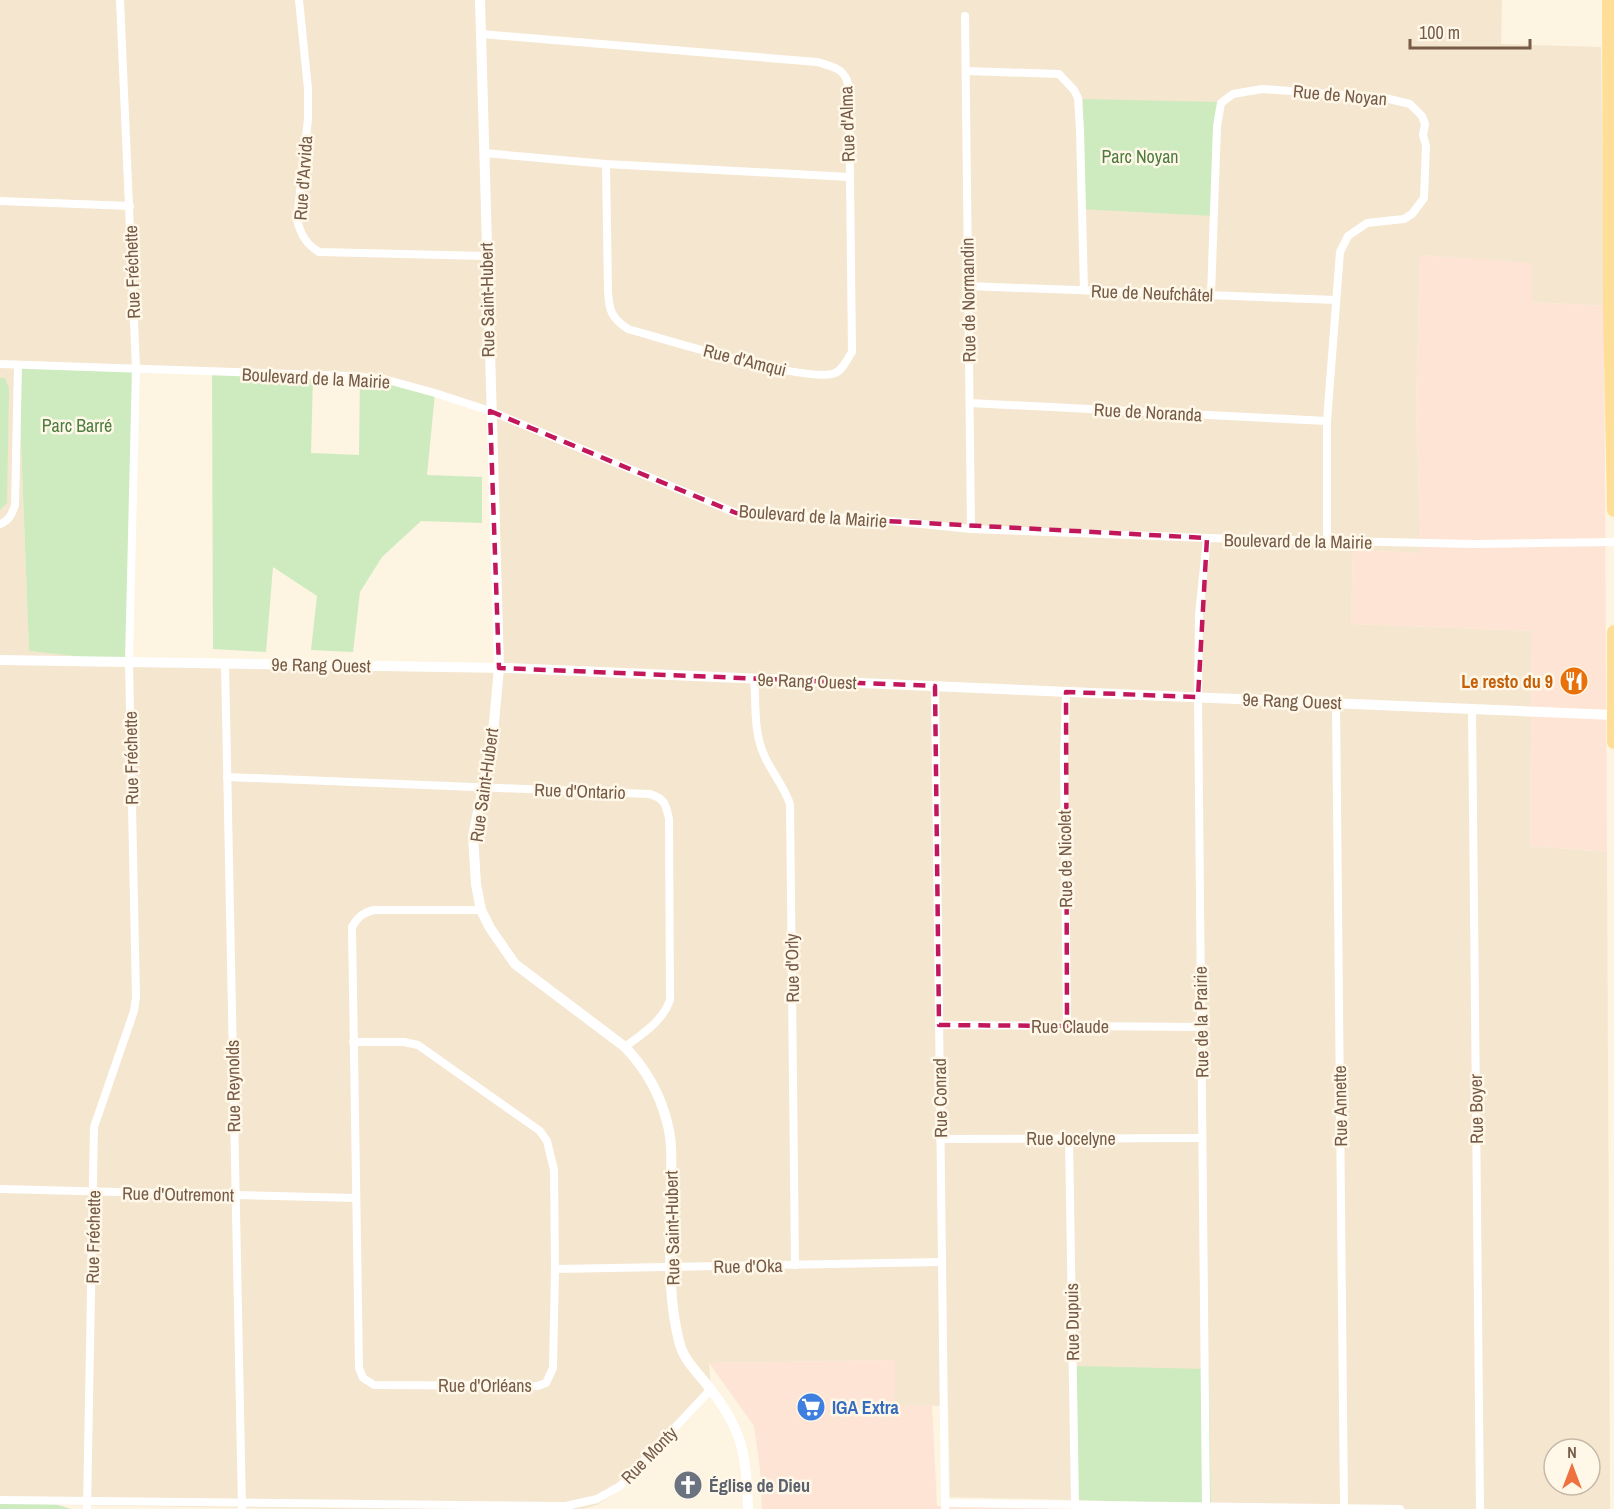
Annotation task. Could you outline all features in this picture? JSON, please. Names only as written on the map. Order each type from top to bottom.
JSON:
[{"type":"main road","points":[[1609,0],[1614,510]]},
{"type":"main road","points":[[1614,632],[1614,741]]},
{"type":"street","name":"Rue Fréchette","points":[[88,1505],[94,1127],[134,1011],[136,997],[129,662],[136,369],[120,0]]},
{"type":"street","name":"Rue d'Arvida","points":[[299,0],[308,89],[308,119],[297,220],[301,235],[309,246],[319,252],[486,256]]},
{"type":"street","name":"Rue Saint-Hubert","points":[[480,0],[499,668],[492,744],[473,836],[476,884],[481,910],[490,928],[515,964],[625,1047],[640,1064],[656,1092],[667,1122],[671,1150],[671,1268],[674,1319],[681,1348],[729,1415],[739,1436],[746,1465],[748,1509]]},
{"type":"street","name":"Rue de Normandin","points":[[965,16],[971,529]]},
{"type":"street","name":"Rue d'Alma","points":[[481,34],[699,51],[817,62],[837,67],[848,80],[849,177],[606,164],[484,153]]},
{"type":"street","points":[[966,71],[1059,75],[1074,90],[1078,98],[1080,130],[1084,290]]},
{"type":"street","name":"Rue de Noyan","points":[[1211,295],[1217,126],[1221,103],[1233,94],[1262,88],[1385,98],[1410,104],[1422,116],[1425,124],[1423,135],[1426,146],[1424,198],[1412,214],[1404,219],[1367,223],[1348,236],[1340,252],[1327,421],[1327,542]]},
{"type":"street","name":"Rue d'Amqui","points":[[606,164],[608,291],[610,310],[620,324],[628,329],[699,349],[802,374],[820,376],[836,373],[852,352],[849,177]]},
{"type":"street","points":[[0,201],[130,206]]},
{"type":"street","name":"Rue de Neufchâtel","points":[[968,286],[1336,300]]},
{"type":"street","name":"Boulevard de la Mairie","points":[[0,364],[384,379],[490,411],[736,513],[872,519],[971,529],[1327,542],[1475,544],[1614,542]]},
{"type":"street","points":[[0,524],[6,522],[15,505],[18,365]]},
{"type":"street","name":"Rue de Noranda","points":[[970,403],[1327,421]]},
{"type":"street","name":"Rue de la Prairie","points":[[1206,1507],[1198,697],[1199,615],[1207,538]]},
{"type":"street","name":"9e Rang Ouest","points":[[0,660],[499,668],[1614,715]]},
{"type":"street","name":"Rue Reynolds","points":[[225,663],[242,1506]]},
{"type":"street","name":"Rue d'Orly","points":[[754,679],[759,741],[770,767],[785,788],[790,804],[795,1265]]},
{"type":"street","name":"Rue Conrad","points":[[934,686],[945,1506]]},
{"type":"street","name":"Rue de Nicolet","points":[[1066,692],[1064,759],[1067,1026]]},
{"type":"street","name":"Rue Annette","points":[[1336,703],[1344,1508]]},
{"type":"street","name":"Rue Boyer","points":[[1472,709],[1480,1509]]},
{"type":"street","name":"Rue d'Ontario","points":[[227,777],[659,796],[665,801],[669,819],[670,1000],[668,1008],[659,1020],[625,1047]]},
{"type":"street","name":"Rue d'Orléans","points":[[353,1042],[404,1042],[418,1045],[540,1131],[547,1141],[554,1170],[555,1269],[553,1368],[546,1383],[538,1386],[374,1385],[363,1378],[359,1368],[351,942],[352,927],[364,912],[374,910],[481,910]]},
{"type":"street","name":"Rue Claude","points":[[939,1025],[1201,1027]]},
{"type":"street","name":"Rue Dupuis","points":[[1069,1138],[1075,1505]]},
{"type":"street","name":"Rue Jocelyne","points":[[940,1139],[1202,1138]]},
{"type":"street","name":"Rue d'Outremont","points":[[0,1189],[356,1198]]},
{"type":"street","name":"Rue d'Oka","points":[[555,1269],[942,1262]]},
{"type":"street","name":"Rue Monty","points":[[0,1500],[88,1505],[566,1506],[597,1499],[620,1486],[711,1389]]},
{"type":"street","points":[[945,1506],[1075,1505],[1400,1509]]},
{"type":"highlighted area","points":[[490,411],[736,513],[1207,538],[1198,697],[1066,692],[1067,1026],[939,1025],[935,686],[499,668]]},
{"type":"shaded area","points":[[0,0],[1502,0],[1501,44],[1601,47],[1604,306],[1532,302],[1532,264],[1420,255],[1416,410],[1421,553],[1353,550],[1351,624],[1532,631],[1530,846],[1607,852],[1610,1509],[1211,1509],[1209,1369],[1074,1500],[950,1497],[948,1406],[895,1405],[895,1360],[709,1363],[711,1389],[620,1490],[597,1505],[583,1509],[320,1509],[0,1504]],"holes":[[[18,365],[384,379],[490,412],[498,668],[129,662],[29,651]]]},
{"type":"shaded area","points":[[1420,255],[1532,263],[1532,302],[1604,306],[1607,852],[1530,846],[1532,631],[1351,624],[1353,550],[1421,553],[1416,410]]},
{"type":"shaded area","points":[[895,1360],[895,1405],[932,1405],[937,1506],[1085,1509],[762,1509],[760,1469],[754,1426],[709,1363]]},
{"type":"green space","name":"Parc Noyan","points":[[1083,99],[1219,102],[1214,216],[1080,209]]},
{"type":"green space","name":"Parc Barré","points":[[18,365],[136,368],[129,662],[29,651]]},
{"type":"green space","points":[[212,373],[313,376],[311,453],[359,455],[360,377],[435,393],[427,475],[482,477],[482,523],[421,521],[382,557],[360,592],[353,652],[311,650],[317,596],[273,567],[266,652],[213,649]]},
{"type":"green space","points":[[0,378],[5,378],[9,388],[7,503],[0,510]]},
{"type":"green space","points":[[1073,1366],[1209,1369],[1211,1504],[1074,1500]]},
{"type":"green space","points":[[0,1504],[55,1504],[71,1509],[0,1509]]},
{"type":"place","name":"Le resto du 9","points":[[1574,681]]},
{"type":"place","name":"IGA Extra","points":[[811,1407]]},
{"type":"place","name":"Église de Dieu","points":[[688,1485]]}]
